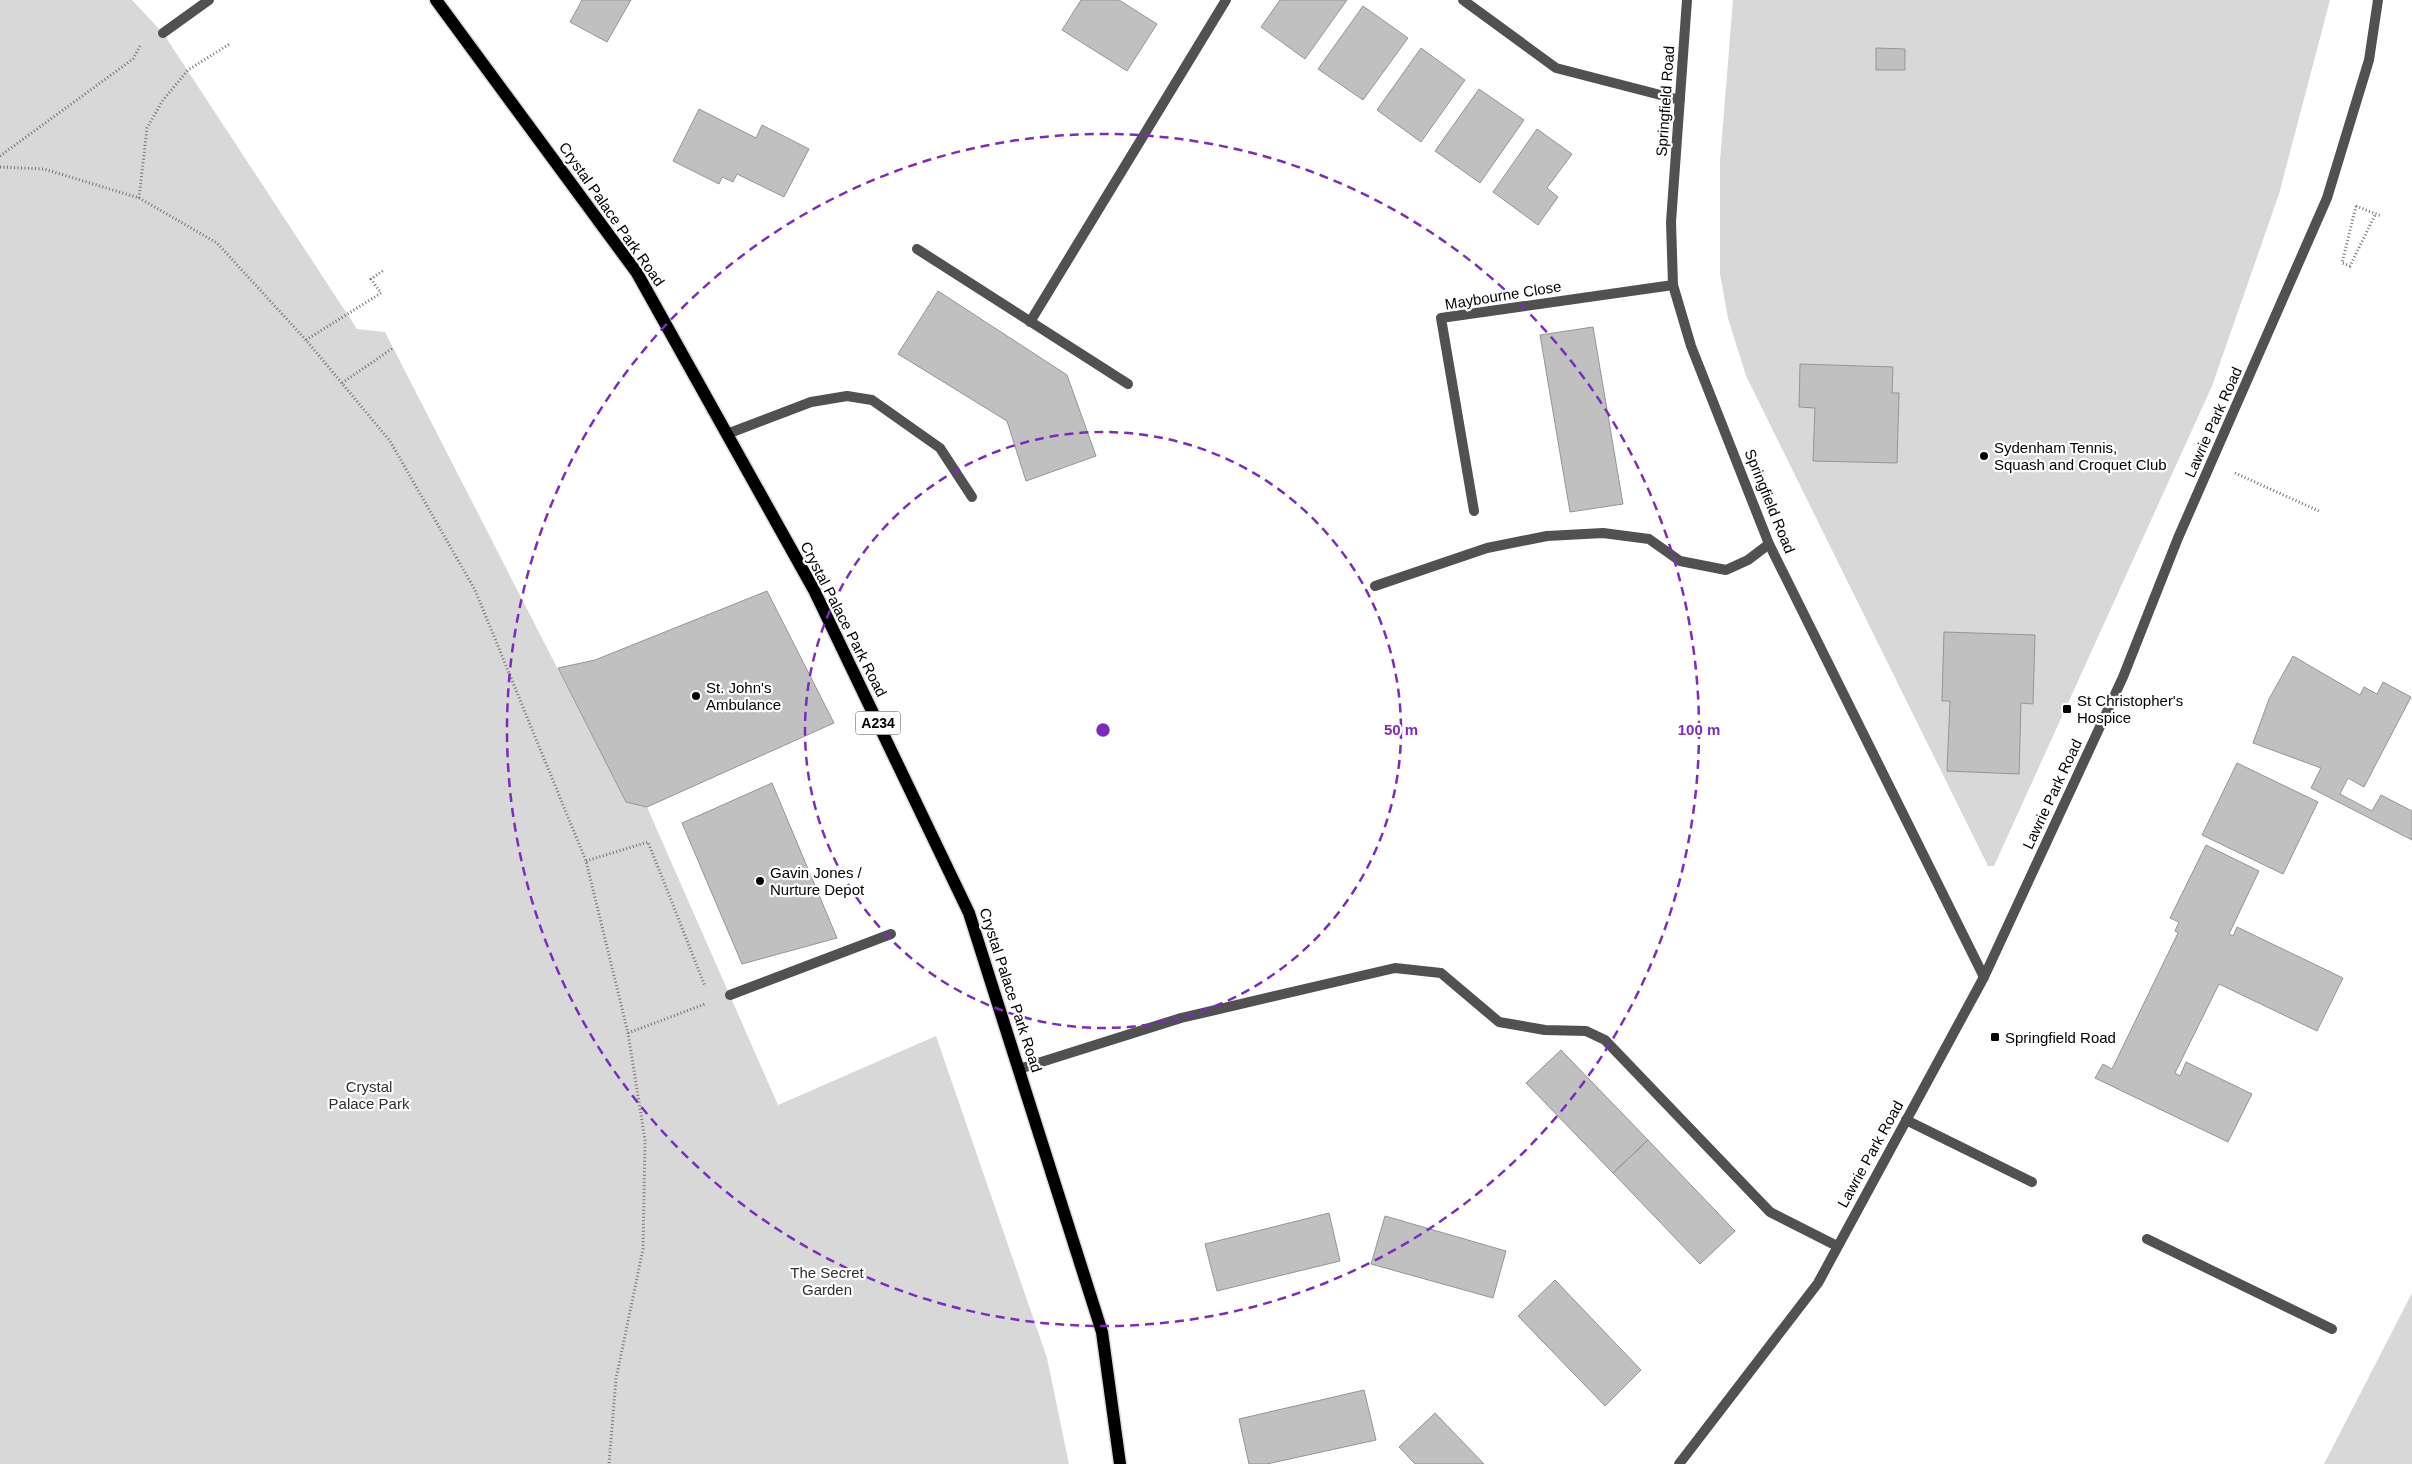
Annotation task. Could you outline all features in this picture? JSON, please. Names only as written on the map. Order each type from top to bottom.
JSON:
[{"type":"main road","name":"Crystal Palace Park Road","points":[[436,0],[477,53],[637,273],[814,590],[969,913],[1102,1332],[1120,1464]]},
{"type":"street","points":[[163,33],[210,0]]},
{"type":"street","points":[[1030,322],[1226,0]]},
{"type":"street","points":[[1464,0],[1556,68],[1680,100]]},
{"type":"street","name":"Springfield Road","points":[[1687,0],[1671,222],[1673,285],[1691,346],[1769,544],[1984,977]]},
{"type":"street","name":"Lawrie Park Road","points":[[1679,1464],[1818,1283],[1984,977],[2123,677],[2211,462],[2327,198],[2369,60],[2378,0]]},
{"type":"street","points":[[917,249],[1128,384]]},
{"type":"street","name":"Maybourne Close","points":[[1474,512],[1441,318],[1673,285]]},
{"type":"street","points":[[727,434],[811,402],[847,396],[872,400],[940,448],[972,497]]},
{"type":"street","points":[[1374,586],[1487,548],[1547,536],[1603,533],[1649,540],[1680,561],[1726,570],[1748,560],[1769,544]]},
{"type":"street","points":[[730,995],[892,934]]},
{"type":"street","points":[[1019,1069],[1181,1018],[1394,968],[1441,972],[1499,1022],[1545,1030],[1586,1031],[1605,1040],[1770,1212],[1837,1246]]},
{"type":"street","points":[[1906,1120],[2032,1182]]},
{"type":"street","points":[[2147,1239],[2332,1329]]},
{"type":"path","points":[[0,156],[133,59],[144,38]]},
{"type":"path","points":[[139,198],[147,128],[163,100],[188,70],[231,43]]},
{"type":"path","points":[[0,167],[44,169],[139,198],[217,243],[306,340],[390,441],[476,590],[586,861],[628,1033],[645,1140],[643,1249],[616,1379],[609,1464]]},
{"type":"path","points":[[2376,213],[2350,266],[2342,263],[2356,206],[2376,213],[2381,216]]},
{"type":"path","points":[[306,340],[381,293],[371,279],[384,270]]},
{"type":"path","points":[[342,383],[393,348]]},
{"type":"path","points":[[2211,462],[2321,512]]},
{"type":"path","points":[[586,861],[648,842],[711,1002]]},
{"type":"path","points":[[628,1033],[730,995]]},
{"type":"green space","name":"Crystal Palace Park","points":[[0,0],[132,0],[163,33],[357,329],[385,332],[626,802],[647,807],[778,1105],[936,1036],[1047,1358],[1069,1464],[0,1464]]},
{"type":"green space","name":"Sydenham Tennis, Squash and Croquet Club","points":[[1733,0],[2330,0],[2279,194],[2212,386],[1994,866],[1988,866],[1746,376],[1728,318],[1720,274],[1720,161]]},
{"type":"green space","points":[[2412,1293],[2412,1464],[2324,1464]]},
{"type":"building","points":[[582,0],[631,0],[607,42],[570,22]]},
{"type":"building","points":[[1081,0],[1119,0],[1157,24],[1127,71],[1062,30]]},
{"type":"building","points":[[1280,0],[1347,0],[1305,59],[1261,27]]},
{"type":"building","points":[[1363,6],[1408,38],[1363,100],[1318,69]]},
{"type":"building","points":[[1421,48],[1465,80],[1421,142],[1377,110]]},
{"type":"building","points":[[1876,48],[1905,49],[1905,70],[1876,70]]},
{"type":"building","points":[[1479,89],[1524,120],[1480,183],[1435,151]]},
{"type":"building","points":[[699,109],[756,138],[762,125],[809,149],[784,197],[737,174],[733,182],[722,177],[719,184],[673,161]]},
{"type":"building","points":[[1537,129],[1572,154],[1547,188],[1558,197],[1538,225],[1493,192]]},
{"type":"building","points":[[938,291],[1067,375],[1096,456],[1026,481],[1007,421],[898,354]]},
{"type":"building","points":[[1593,327],[1623,504],[1570,512],[1540,335]]},
{"type":"building","points":[[1800,364],[1893,367],[1892,393],[1899,393],[1897,463],[1813,461],[1815,408],[1799,407]]},
{"type":"building","name":"St. John's Ambulance","points":[[767,591],[834,723],[647,807],[626,802],[558,668],[595,660]]},
{"type":"building","points":[[1944,632],[2035,635],[2033,704],[2021,703],[2019,774],[1947,771],[1950,701],[1942,701]]},
{"type":"building","points":[[2293,656],[2360,695],[2364,687],[2377,694],[2383,682],[2411,697],[2364,787],[2348,778],[2340,794],[2372,811],[2381,795],[2412,811],[2412,840],[2311,788],[2321,768],[2253,743],[2269,699]]},
{"type":"building","points":[[2237,763],[2318,802],[2283,874],[2202,835]]},
{"type":"building","name":"Gavin Jones / Nurture Depot","points":[[772,783],[837,938],[742,964],[682,823]]},
{"type":"building","points":[[2206,845],[2259,871],[2229,934],[2233,936],[2237,927],[2343,978],[2317,1031],[2219,984],[2175,1073],[2180,1076],[2186,1062],[2252,1094],[2228,1142],[2095,1078],[2103,1064],[2112,1069],[2178,933],[2175,931],[2179,922],[2170,918]]},
{"type":"building","points":[[1561,1050],[1648,1140],[1613,1173],[1526,1083]]},
{"type":"building","points":[[1648,1140],[1735,1231],[1700,1264],[1613,1173]]},
{"type":"building","points":[[1329,1213],[1340,1261],[1217,1291],[1205,1244]]},
{"type":"building","points":[[1385,1216],[1506,1251],[1493,1298],[1371,1264]]},
{"type":"building","points":[[1555,1280],[1641,1370],[1605,1406],[1518,1316]]},
{"type":"building","points":[[1364,1390],[1376,1440],[1267,1464],[1249,1464],[1239,1419]]},
{"type":"building","points":[[1435,1413],[1484,1464],[1415,1464],[1399,1447]]},
{"type":"place","name":"Sydenham Tennis, Squash and Croquet Club","points":[[1984,456]]},
{"type":"place","name":"St. John's Ambulance","points":[[696,696]]},
{"type":"place","name":"St Christopher's Hospice","points":[[2067,709]]},
{"type":"place","name":"Gavin Jones / Nurture Depot","points":[[760,881]]},
{"type":"place","name":"Springfield Road","points":[[1995,1037]]},
{"type":"park label","name":"The Secret Garden","points":[[827,1280]]}]
